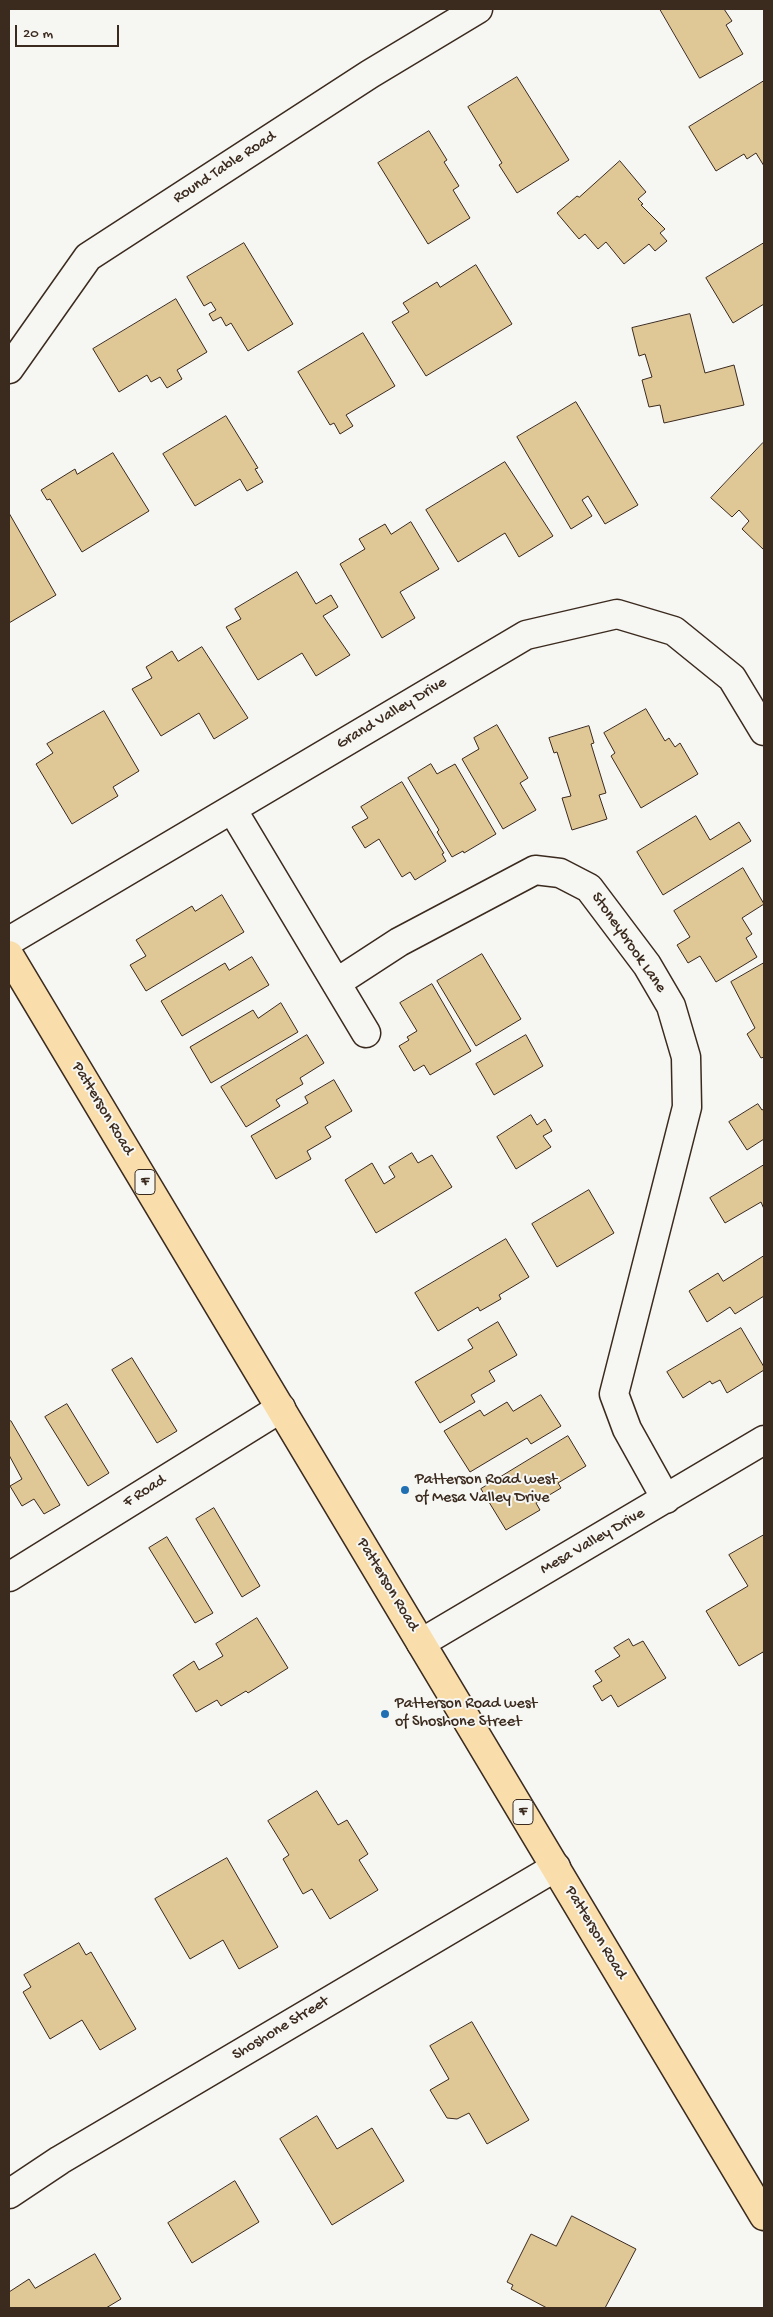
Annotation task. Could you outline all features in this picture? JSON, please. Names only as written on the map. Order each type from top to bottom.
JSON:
[{"type":"main road","name":"Patterson Road","points":[[9,955],[764,2216]]},
{"type":"street","name":"Round Table Road","points":[[9,369],[88,257],[370,74],[478,9]]},
{"type":"street","name":"Grand Valley Drive","points":[[9,942],[526,635],[617,614],[674,632],[732,678],[764,731]]},
{"type":"street","points":[[232,809],[366,1033]]},
{"type":"street","name":"Stoneybrook Lane","points":[[336,983],[399,942],[536,870],[560,873],[589,888],[647,965],[671,1006],[686,1057],[687,1107],[614,1394],[627,1429],[666,1499]]},
{"type":"street","name":"F Road","points":[[9,1577],[281,1408]]},
{"type":"street","name":"Mesa Valley Drive","points":[[421,1643],[764,1440]]},
{"type":"street","name":"Shoshone Street","points":[[9,2194],[60,2160],[556,1867]]},
{"type":"building","points":[[660,9],[724,9],[732,21],[726,25],[743,54],[700,78]]},
{"type":"building","points":[[517,77],[569,160],[517,193],[499,165],[502,163],[468,107]]},
{"type":"building","points":[[764,81],[764,166],[756,153],[747,159],[744,154],[716,171],[689,127]]},
{"type":"building","points":[[429,131],[447,160],[444,162],[459,186],[453,190],[470,218],[428,244],[378,163]]},
{"type":"building","points":[[620,161],[646,192],[638,199],[643,204],[641,205],[665,229],[660,233],[667,241],[655,251],[649,244],[624,264],[606,242],[598,249],[585,234],[579,239],[557,213],[577,196],[579,197]]},
{"type":"building","points":[[244,243],[293,324],[248,351],[231,323],[226,326],[221,317],[213,321],[209,314],[216,310],[211,302],[204,306],[187,277]]},
{"type":"building","points":[[764,243],[764,304],[733,323],[706,278]]},
{"type":"building","points":[[476,265],[512,324],[426,376],[392,322],[409,312],[403,303],[437,282],[440,287]]},
{"type":"building","points":[[176,299],[207,352],[177,370],[182,379],[167,388],[160,377],[151,382],[147,375],[119,392],[93,349]]},
{"type":"building","points":[[690,314],[705,373],[734,365],[744,405],[664,423],[660,405],[649,407],[642,380],[652,377],[645,354],[639,356],[632,328]]},
{"type":"building","points":[[363,333],[395,386],[346,415],[353,426],[340,434],[334,423],[330,425],[298,372]]},
{"type":"building","points":[[576,402],[638,505],[605,524],[588,496],[582,500],[592,516],[571,529],[517,437]]},
{"type":"building","points":[[226,416],[258,468],[255,469],[263,482],[247,491],[240,479],[195,506],[163,454]]},
{"type":"building","points":[[763,443],[764,550],[742,529],[749,521],[739,510],[732,517],[711,498]]},
{"type":"building","points":[[113,453],[149,511],[82,552],[50,499],[47,500],[41,490],[75,469],[77,474]]},
{"type":"building","points":[[505,462],[553,536],[519,557],[505,533],[458,562],[426,510]]},
{"type":"building","points":[[9,513],[56,595],[9,623]]},
{"type":"building","points":[[411,522],[439,569],[400,592],[415,618],[382,638],[340,564],[365,549],[359,539],[385,524],[391,534]]},
{"type":"building","points":[[297,572],[316,604],[331,595],[338,607],[323,616],[350,655],[316,676],[302,653],[258,680],[226,627],[241,619],[235,609]]},
{"type":"building","points":[[202,647],[248,718],[214,739],[199,713],[161,736],[132,689],[152,678],[146,667],[172,651],[178,661]]},
{"type":"building","points":[[646,709],[665,741],[669,738],[675,747],[680,743],[698,774],[641,808],[611,756],[615,753],[604,733]]},
{"type":"building","points":[[104,711],[139,771],[113,787],[118,796],[72,824],[36,764],[53,753],[47,744]]},
{"type":"building","points":[[497,725],[528,778],[520,783],[536,810],[503,829],[462,759],[479,749],[474,738]]},
{"type":"building","points":[[589,726],[594,743],[591,744],[606,793],[599,795],[607,819],[572,830],[562,798],[571,796],[557,752],[554,753],[549,738]]},
{"type":"building","points":[[431,764],[437,774],[455,764],[496,834],[464,853],[463,851],[452,857],[437,832],[439,830],[408,778]]},
{"type":"building","points":[[402,782],[444,853],[442,854],[446,861],[415,880],[410,872],[402,877],[379,839],[365,848],[352,827],[368,818],[361,807]]},
{"type":"building","points":[[696,816],[710,840],[739,822],[751,841],[663,895],[637,852]]},
{"type":"building","points":[[743,868],[764,904],[742,918],[752,934],[746,938],[757,957],[716,982],[700,956],[688,963],[677,945],[690,937],[674,911]]},
{"type":"building","points":[[222,895],[244,932],[146,991],[130,965],[146,956],[136,940],[192,906],[195,911]]},
{"type":"building","points":[[482,954],[521,1019],[476,1046],[437,981]]},
{"type":"building","points":[[252,957],[269,985],[182,1036],[161,1001],[225,963],[229,970]]},
{"type":"building","points":[[764,963],[764,1057],[761,1058],[747,1034],[755,1028],[731,982]]},
{"type":"building","points":[[432,984],[471,1051],[430,1075],[424,1065],[414,1071],[399,1046],[409,1040],[407,1037],[417,1031],[400,1003]]},
{"type":"building","points":[[281,1003],[298,1032],[211,1083],[190,1047],[253,1010],[258,1018]]},
{"type":"building","points":[[307,1035],[324,1063],[300,1078],[303,1084],[276,1100],[280,1106],[246,1127],[221,1087]]},
{"type":"building","points":[[526,1035],[543,1066],[494,1095],[476,1064]]},
{"type":"building","points":[[334,1080],[352,1111],[325,1127],[331,1137],[307,1151],[311,1159],[276,1179],[251,1136],[308,1103],[305,1097]]},
{"type":"building","points":[[758,1104],[762,1110],[764,1109],[764,1139],[747,1150],[729,1122]]},
{"type":"building","points":[[531,1115],[537,1125],[545,1119],[552,1131],[543,1136],[551,1147],[516,1169],[497,1137]]},
{"type":"building","points":[[412,1153],[418,1163],[432,1155],[452,1187],[376,1233],[345,1180],[372,1163],[384,1184],[395,1177],[389,1167]]},
{"type":"building","points":[[764,1165],[764,1209],[761,1202],[725,1223],[710,1198]]},
{"type":"building","points":[[589,1190],[614,1233],[557,1267],[532,1224]]},
{"type":"building","points":[[506,1239],[529,1277],[499,1295],[501,1299],[480,1311],[478,1307],[438,1331],[415,1293]]},
{"type":"building","points":[[764,1256],[764,1296],[735,1314],[730,1307],[707,1322],[689,1291],[718,1273],[723,1281]]},
{"type":"building","points":[[498,1322],[517,1355],[489,1371],[495,1381],[471,1395],[475,1402],[440,1423],[415,1382],[473,1348],[468,1340]]},
{"type":"building","points":[[741,1328],[764,1370],[727,1393],[720,1380],[712,1384],[710,1381],[683,1398],[667,1372]]},
{"type":"building","points":[[132,1358],[177,1431],[157,1443],[112,1370]]},
{"type":"building","points":[[541,1395],[561,1426],[531,1444],[527,1438],[470,1472],[444,1431],[480,1410],[484,1416],[507,1402],[513,1411]]},
{"type":"building","points":[[67,1404],[109,1473],[88,1486],[45,1417]]},
{"type":"building","points":[[11,1421],[60,1505],[44,1514],[34,1499],[22,1506],[10,1486],[22,1479],[9,1455],[9,1422]]},
{"type":"building","points":[[568,1436],[586,1466],[558,1483],[561,1488],[536,1503],[540,1510],[506,1530],[481,1489]]},
{"type":"building","points":[[214,1508],[260,1586],[242,1597],[196,1519]]},
{"type":"building","points":[[764,1535],[764,1654],[763,1652],[739,1666],[706,1611],[748,1586],[729,1555]]},
{"type":"building","points":[[167,1537],[213,1613],[195,1623],[149,1548]]},
{"type":"building","points":[[257,1618],[288,1668],[248,1693],[246,1691],[221,1706],[217,1700],[196,1712],[173,1675],[194,1661],[199,1670],[223,1656],[216,1644]]},
{"type":"building","points":[[629,1639],[633,1646],[643,1641],[666,1678],[618,1707],[611,1695],[602,1701],[593,1686],[602,1681],[595,1671],[620,1656],[614,1648]]},
{"type":"building","points":[[317,1791],[338,1825],[347,1820],[368,1854],[359,1860],[378,1890],[330,1919],[312,1889],[303,1894],[283,1859],[289,1855],[268,1821]]},
{"type":"building","points":[[227,1858],[278,1947],[239,1969],[223,1940],[190,1959],[155,1899]]},
{"type":"building","points":[[79,1943],[86,1955],[91,1952],[136,2029],[100,2050],[82,2020],[50,2039],[23,1992],[31,1987],[24,1975]]},
{"type":"building","points":[[472,2022],[529,2120],[487,2144],[469,2113],[457,2119],[447,2118],[430,2090],[449,2079],[430,2046]]},
{"type":"building","points":[[317,2116],[337,2149],[372,2128],[404,2181],[332,2225],[280,2139]]},
{"type":"building","points":[[235,2181],[259,2222],[192,2263],[168,2223]]},
{"type":"building","points":[[572,2216],[636,2249],[605,2308],[547,2308],[511,2289],[513,2285],[507,2282],[531,2234],[556,2246]]},
{"type":"building","points":[[95,2254],[121,2299],[106,2308],[9,2308],[9,2292],[29,2279],[35,2288]]},
{"type":"place","name":"Patterson Road west of Mesa Valley Drive","points":[[405,1490]]},
{"type":"place","name":"Patterson Road west of Shoshone Street","points":[[385,1714]]}]
